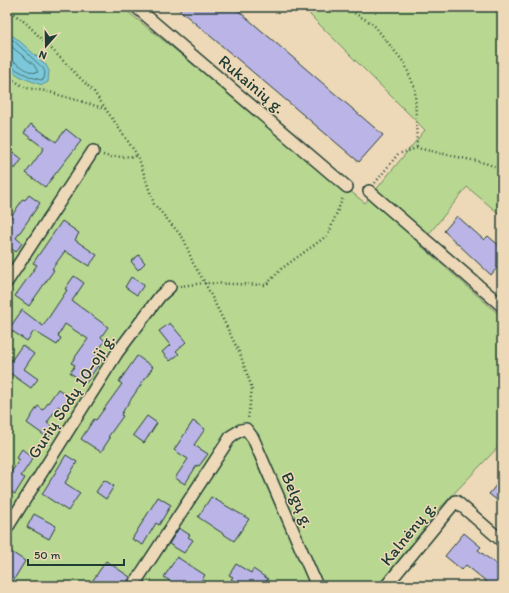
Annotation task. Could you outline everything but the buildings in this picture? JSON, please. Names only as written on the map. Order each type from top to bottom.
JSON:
[{"type":"street","name":"Rukainių g.","points":[[136,7],[347,187]]},
{"type":"street","points":[[7,282],[93,151]]},
{"type":"street","points":[[369,191],[502,306]]},
{"type":"street","name":"Gurių Sodų 10-oji g.","points":[[7,528],[117,353],[160,296],[170,287]]},
{"type":"street","points":[[132,586],[231,436],[241,430],[246,429]]},
{"type":"street","name":"Belgų g.","points":[[246,429],[253,438],[317,586]]},
{"type":"street","name":"Kalnėnų g.","points":[[386,586],[456,501],[502,540]]},
{"type":"path","points":[[344,7],[373,24],[406,64],[415,89],[417,148]]},
{"type":"path","points":[[7,9],[26,23],[94,92],[138,156],[154,204],[184,239],[193,263],[205,283],[240,354],[252,388],[246,429]]},
{"type":"path","points":[[7,76],[26,88],[46,91],[106,110]]},
{"type":"path","points":[[369,191],[398,154],[417,148],[485,163],[502,169]]},
{"type":"path","points":[[93,151],[110,157],[138,156]]},
{"type":"path","points":[[170,287],[205,283],[266,285],[281,269],[328,235],[347,187]]},
{"type":"green space","points":[[7,7],[122,7],[365,203],[425,130],[311,16],[305,7],[502,7],[502,216],[467,187],[420,245],[502,317],[502,443],[440,508],[378,586],[7,586]]},
{"type":"water","points":[[7,33],[16,38],[46,65],[49,71],[48,82],[42,85],[23,78],[7,68]]}]
